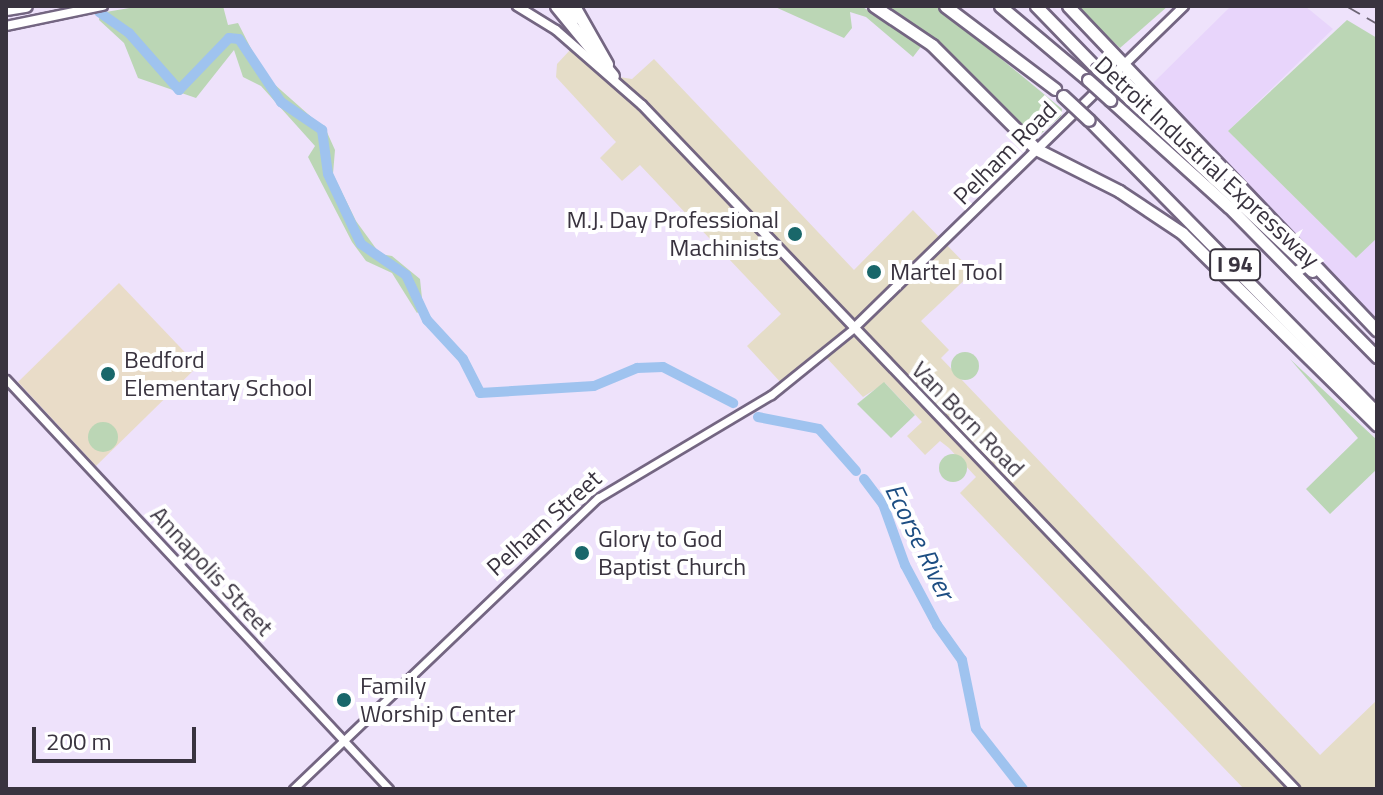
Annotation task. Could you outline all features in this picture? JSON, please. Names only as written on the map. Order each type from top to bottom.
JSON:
[{"type":"highway","points":[[6,9],[26,6]]},
{"type":"highway","points":[[574,6],[611,70]]},
{"type":"highway","points":[[874,6],[932,45],[1036,149],[1119,191],[1182,233],[1377,425]]},
{"type":"highway","points":[[945,6],[1059,93]]},
{"type":"highway","name":"Detroit Industrial Expressway","points":[[958,6],[1089,120],[1377,413]]},
{"type":"highway","name":"Detroit Industrial Expressway","points":[[1000,6],[1088,80],[1229,207],[1377,357]]},
{"type":"highway","points":[[1036,6],[1097,69],[1377,337]]},
{"type":"highway","points":[[1068,6],[1377,330]]},
{"type":"highway","points":[[559,7],[611,70]]},
{"type":"main road","points":[[6,26],[103,6]]},
{"type":"main road","name":"Van Born Road","points":[[517,6],[611,70],[1295,789]]},
{"type":"main road","name":"Pelham Road","points":[[854,328],[1184,6]]},
{"type":"main road","points":[[537,17],[559,7]]},
{"type":"street","name":"Pelham Street","points":[[293,789],[598,498],[784,386],[854,328]]},
{"type":"street","name":"Annapolis Street","points":[[6,379],[389,789]]},
{"type":"shaded area","points":[[1231,6],[1305,6],[1333,29],[1228,131],[1355,257],[1377,238],[1377,321],[1152,84]]},
{"type":"shaded area","points":[[570,50],[613,76],[632,79],[654,59],[854,270],[913,210],[973,272],[921,321],[949,350],[941,358],[1320,755],[1377,700],[1377,789],[1244,789],[960,493],[976,477],[949,448],[940,441],[925,455],[907,436],[922,422],[885,383],[863,397],[824,355],[784,386],[747,346],[781,314],[640,165],[622,181],[600,158],[616,142],[556,77],[557,64]]},
{"type":"shaded area","name":"Bedford Elementary School","points":[[119,283],[198,366],[96,466],[18,382]]},
{"type":"green space","points":[[141,6],[223,6],[228,25],[238,23],[265,76],[326,130],[335,150],[333,174],[356,221],[380,254],[392,256],[420,279],[423,308],[417,313],[392,273],[366,261],[352,242],[308,157],[315,146],[261,86],[243,77],[234,50],[196,98],[138,78],[124,43],[99,20],[100,13]]},
{"type":"green space","points":[[773,6],[861,6],[923,44],[913,57],[866,17],[850,12],[852,28],[844,38]]},
{"type":"green space","points":[[882,6],[937,6],[1062,109],[1061,116],[1033,141],[966,71]]},
{"type":"green space","points":[[1074,6],[1168,6],[1120,48]]},
{"type":"green space","points":[[1347,20],[1377,38],[1377,238],[1356,258],[1228,131]]},
{"type":"green space","points":[[965,352],[975,356],[979,366],[975,376],[965,380],[955,376],[951,366],[955,356]]},
{"type":"green space","points":[[1290,359],[1377,440],[1377,469],[1330,514],[1306,489],[1358,438]]},
{"type":"green space","points":[[884,382],[915,415],[891,438],[857,404]]},
{"type":"green space","points":[[103,422],[114,426],[118,437],[114,448],[103,452],[92,448],[88,437],[92,426]]},
{"type":"green space","points":[[953,454],[963,458],[967,468],[963,478],[953,482],[943,478],[939,468],[943,458]]},
{"type":"waterway","name":"Ecorse River","points":[[99,12],[129,33],[179,90],[229,38],[239,39],[281,102],[322,130],[328,174],[361,244],[406,275],[427,320],[463,359],[480,393],[594,386],[637,368],[663,367],[733,403]]},
{"type":"waterway","name":"Ecorse River","points":[[758,417],[819,429],[856,471]]},
{"type":"waterway","name":"Ecorse River","points":[[864,479],[883,504],[905,565],[937,625],[962,660],[976,729],[1023,789]]},
{"type":"railway","points":[[1346,6],[1377,24]]},
{"type":"place","name":"M.J. Day Professional Machinists","points":[[795,234]]},
{"type":"place","name":"Martel Tool","points":[[874,272]]},
{"type":"place","name":"Bedford Elementary School","points":[[108,374]]},
{"type":"place","name":"Glory to God Baptist Church","points":[[582,553]]},
{"type":"place","name":"Family Worship Center","points":[[344,700]]}]
